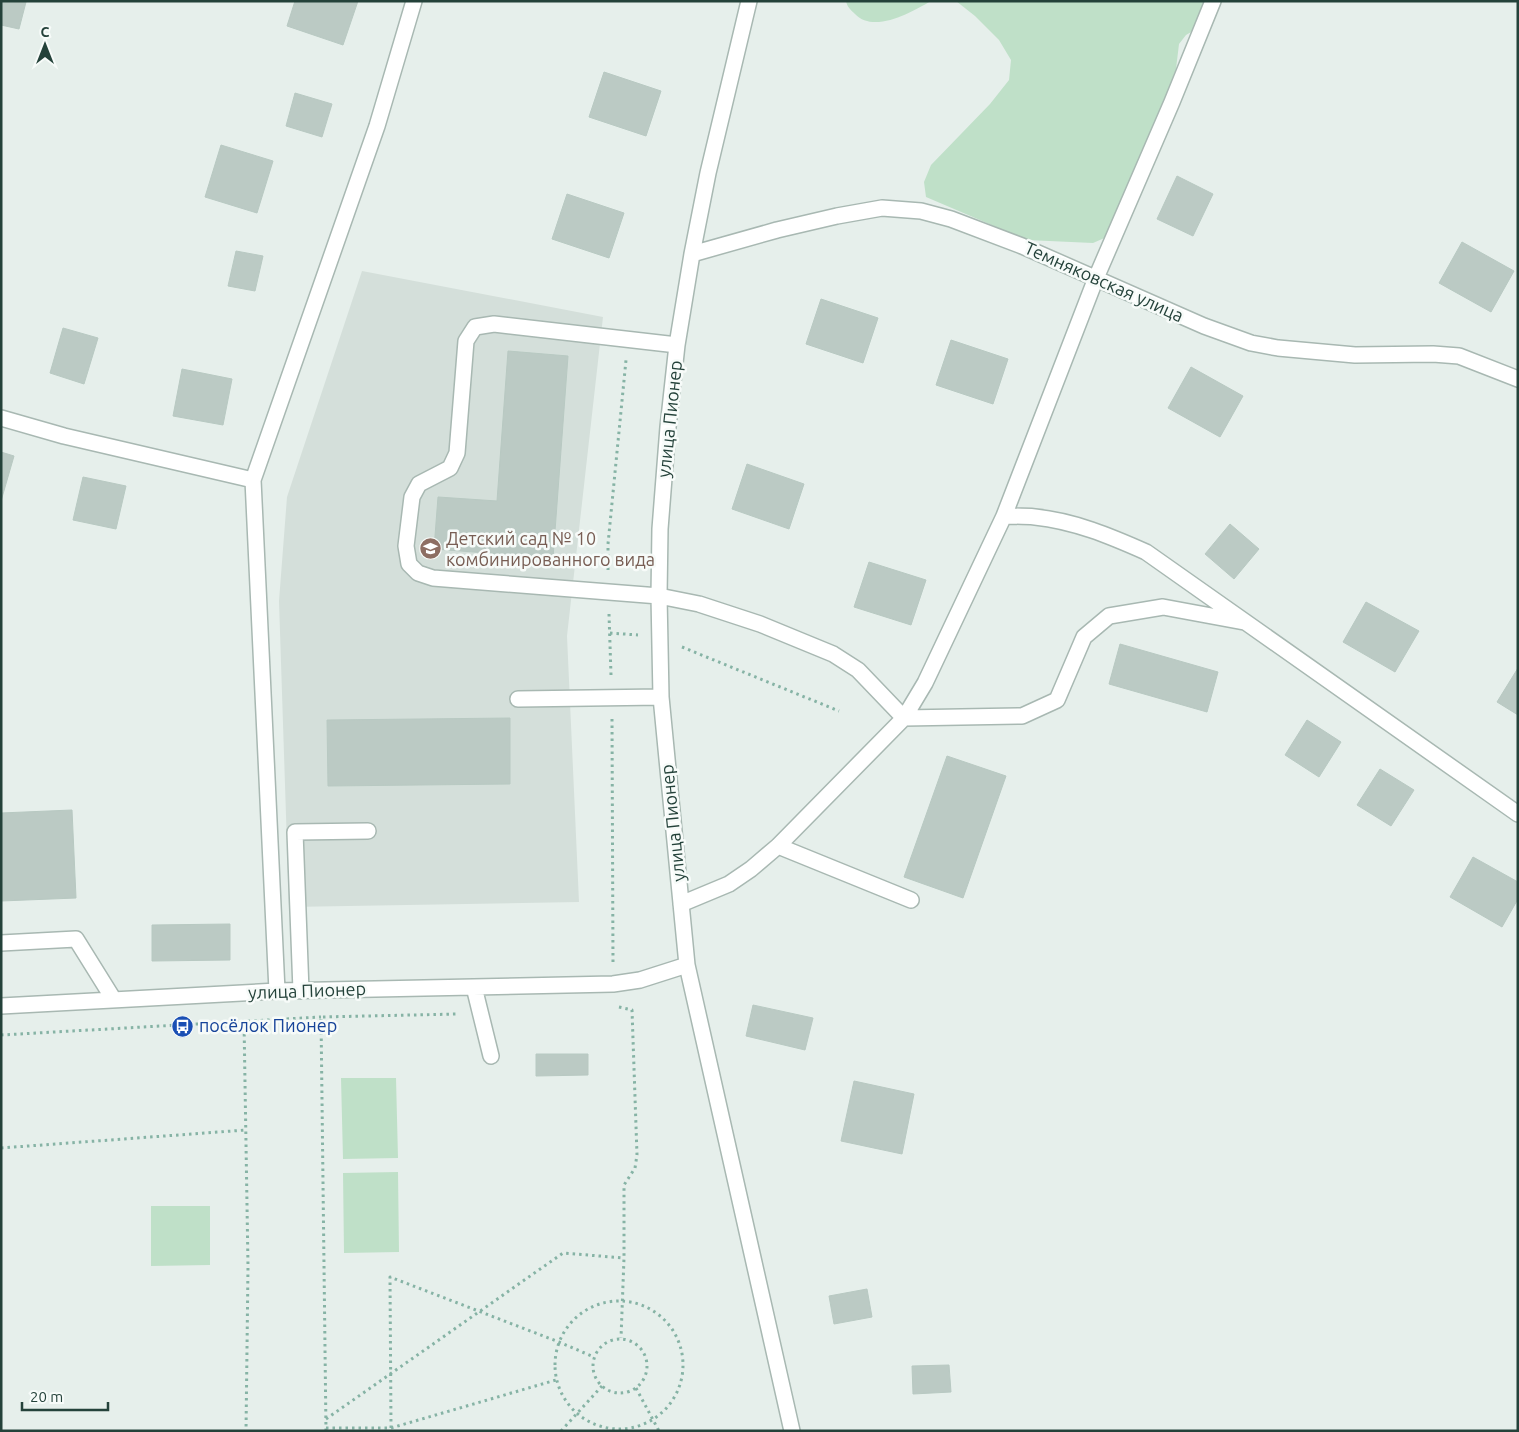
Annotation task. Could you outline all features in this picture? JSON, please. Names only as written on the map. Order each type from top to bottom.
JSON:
[{"type":"street","points":[[276,991],[253,480],[377,126],[414,1]]},
{"type":"street","name":"улица Пионер","points":[[1,1006],[276,991],[613,984],[640,980],[687,965],[661,697],[660,529],[668,426],[692,254],[722,113],[750,1]]},
{"type":"street","points":[[681,904],[729,884],[751,869],[778,846],[904,718],[925,683],[1004,516],[1096,278],[1172,102],[1213,1]]},
{"type":"street","name":"Темняковская улица","points":[[692,254],[777,230],[837,216],[882,208],[921,211],[951,218],[1022,246],[1204,326],[1251,343],[1278,348],[1355,355],[1433,354],[1459,356],[1518,380]]},
{"type":"street","points":[[678,345],[494,324],[475,327],[466,341],[457,453],[450,468],[419,484],[412,497],[406,546],[409,564],[418,573],[433,578],[659,596],[699,604],[760,624],[833,654],[858,670],[904,718],[1022,716],[1057,700],[1084,636],[1109,616],[1163,607],[1244,622]]},
{"type":"street","points":[[1,418],[64,436],[253,480]]},
{"type":"street","points":[[1004,516],[1035,517],[1064,522],[1107,535],[1146,552],[1518,814]]},
{"type":"street","points":[[518,699],[661,697]]},
{"type":"street","points":[[301,991],[295,832],[368,831]]},
{"type":"street","points":[[778,846],[911,900]]},
{"type":"street","points":[[1,943],[76,938],[114,1000]]},
{"type":"street","points":[[687,965],[792,1431]]},
{"type":"street","points":[[474,987],[491,1056]]},
{"type":"path","points":[[621,1338],[624,1185],[635,1168],[637,1155],[632,1010],[613,1006],[612,698],[608,544],[628,339]]},
{"type":"path","points":[[610,633],[638,635]]},
{"type":"path","points":[[679,646],[839,711]]},
{"type":"path","points":[[1,1035],[321,1017],[481,1014]]},
{"type":"path","points":[[321,1017],[326,1430],[391,1428],[556,1380]]},
{"type":"path","points":[[244,1021],[248,1266],[246,1431]]},
{"type":"path","points":[[1,1148],[246,1130]]},
{"type":"path","points":[[326,1419],[563,1253],[624,1258]]},
{"type":"path","points":[[391,1428],[390,1277],[594,1357]]},
{"type":"path","points":[[622,1301],[643,1306],[662,1318],[676,1335],[683,1356],[682,1378],[674,1399],[664,1412],[640,1426],[618,1429],[596,1425],[577,1414],[564,1399],[556,1380],[555,1361],[559,1342],[569,1324],[584,1312],[602,1303],[622,1301]]},
{"type":"path","points":[[612,1339],[630,1340],[643,1350],[647,1358],[648,1367],[646,1375],[636,1388],[628,1392],[618,1393],[609,1390],[602,1386],[594,1373],[594,1357],[598,1349],[612,1339]]},
{"type":"path","points":[[561,1431],[602,1386]]},
{"type":"path","points":[[636,1388],[659,1431]]},
{"type":"shaded area","name":"Детский сад № 10 комбинированного вида","points":[[362,271],[603,317],[567,636],[579,902],[289,907],[279,601],[287,497]]},
{"type":"green space","points":[[846,1],[931,1],[893,19],[872,22],[863,20],[855,14],[848,7]]},
{"type":"green space","points":[[956,1],[1209,1],[1198,28],[1186,35],[1179,44],[1176,69],[1160,111],[1150,149],[1109,236],[1093,243],[1027,240],[926,197],[924,182],[931,165],[990,104],[1009,80],[1011,60],[999,40],[975,16]]},
{"type":"green space","points":[[341,1078],[396,1078],[398,1158],[343,1159]]},
{"type":"green space","points":[[398,1172],[399,1252],[344,1253],[343,1173]]},
{"type":"green space","points":[[151,1206],[210,1206],[210,1265],[151,1266]]},
{"type":"building","points":[[1,1],[26,2],[19,29],[1,25]]},
{"type":"building","points":[[295,1],[358,1],[343,45],[287,26]]},
{"type":"building","points":[[604,72],[661,91],[646,136],[589,117]]},
{"type":"building","points":[[295,93],[332,104],[322,137],[286,126]]},
{"type":"building","points":[[221,145],[273,161],[257,213],[205,197]]},
{"type":"building","points":[[1177,176],[1213,194],[1193,236],[1157,219]]},
{"type":"building","points":[[567,194],[624,213],[609,258],[552,239]]},
{"type":"building","points":[[1462,242],[1514,271],[1491,312],[1439,283]]},
{"type":"building","points":[[236,251],[263,256],[255,291],[228,286]]},
{"type":"building","points":[[821,299],[878,318],[863,363],[806,344]]},
{"type":"building","points":[[63,328],[98,338],[84,384],[50,373]]},
{"type":"building","points":[[951,340],[1008,359],[993,404],[936,385]]},
{"type":"building","points":[[508,351],[568,356],[553,558],[434,549],[438,497],[497,501]]},
{"type":"building","points":[[1191,367],[1243,396],[1220,437],[1168,408]]},
{"type":"building","points":[[182,369],[232,379],[223,425],[173,416]]},
{"type":"building","points":[[1,452],[14,456],[1,501]]},
{"type":"building","points":[[747,464],[804,484],[789,529],[732,509]]},
{"type":"building","points":[[83,477],[126,486],[116,529],[73,520]]},
{"type":"building","points":[[1230,524],[1259,549],[1234,579],[1205,554]]},
{"type":"building","points":[[869,562],[926,580],[911,625],[854,607]]},
{"type":"building","points":[[1366,602],[1419,631],[1395,672],[1343,642]]},
{"type":"building","points":[[1120,644],[1218,672],[1207,712],[1109,684]]},
{"type":"building","points":[[1518,668],[1518,715],[1497,702]]},
{"type":"building","points":[[510,718],[510,784],[328,786],[327,720]]},
{"type":"building","points":[[1307,720],[1341,742],[1319,777],[1285,755]]},
{"type":"building","points":[[947,756],[1006,776],[963,898],[904,877]]},
{"type":"building","points":[[1380,769],[1414,790],[1391,826],[1357,805]]},
{"type":"building","points":[[72,810],[76,898],[1,901],[1,813]]},
{"type":"building","points":[[1473,857],[1518,882],[1518,899],[1502,927],[1450,897]]},
{"type":"building","points":[[230,924],[230,960],[152,961],[152,925]]},
{"type":"building","points":[[753,1005],[813,1018],[805,1050],[746,1036]]},
{"type":"building","points":[[536,1054],[588,1054],[588,1075],[536,1076]]},
{"type":"building","points":[[854,1081],[914,1094],[902,1154],[841,1141]]},
{"type":"building","points":[[867,1289],[872,1317],[834,1324],[829,1296]]},
{"type":"building","points":[[949,1365],[951,1392],[913,1394],[912,1366]]},
{"type":"place","name":"Детский сад № 10 комбинированного вида","points":[[430,549]]},
{"type":"place","name":"посёлок Пионер","points":[[183,1026]]}]
